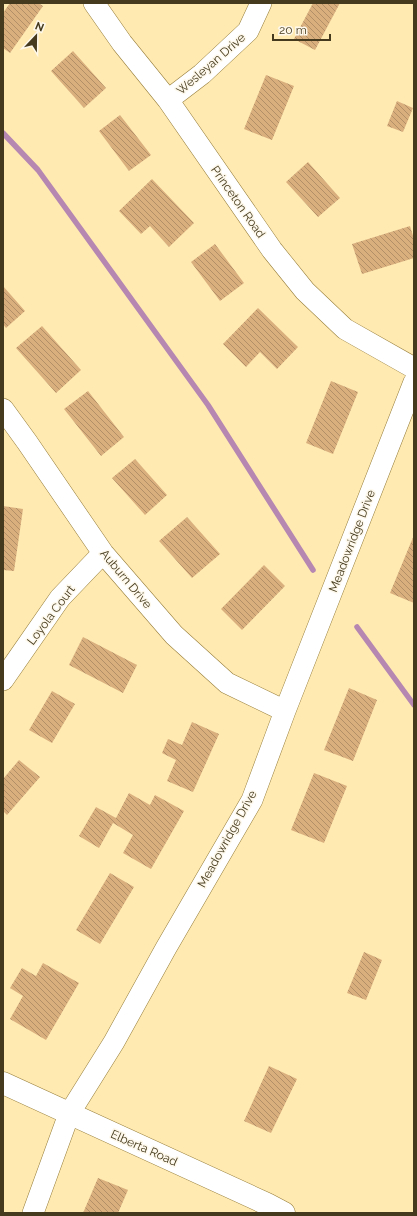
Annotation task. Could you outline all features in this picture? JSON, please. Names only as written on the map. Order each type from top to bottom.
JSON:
[{"type":"street","name":"Princeton Road","points":[[94,3],[122,43],[168,100],[272,250],[305,291],[345,329],[414,368]]},
{"type":"street","name":"Wesleyan Drive","points":[[168,100],[202,74],[248,31],[261,3]]},
{"type":"street","name":"Meadowridge Drive","points":[[33,1213],[69,1114],[114,1042],[166,948],[252,800],[285,711],[414,382]]},
{"type":"street","name":"Auburn Drive","points":[[3,409],[32,448],[103,553],[174,635],[227,683],[285,711]]},
{"type":"street","name":"Loyola Court","points":[[3,680],[60,598],[103,553]]},
{"type":"street","name":"Elberta Road","points":[[3,1083],[284,1213]]},
{"type":"building","points":[[10,3],[38,3],[43,6],[10,53],[3,48],[3,13]]},
{"type":"building","points":[[313,3],[340,3],[315,50],[294,39]]},
{"type":"building","points":[[73,51],[106,88],[84,108],[51,71]]},
{"type":"building","points":[[266,75],[294,86],[272,140],[244,129]]},
{"type":"building","points":[[397,101],[413,108],[403,132],[387,126]]},
{"type":"building","points":[[120,115],[151,155],[129,171],[99,131]]},
{"type":"building","points":[[308,162],[340,198],[318,217],[286,182]]},
{"type":"building","points":[[152,179],[194,223],[169,247],[150,226],[141,234],[119,211]]},
{"type":"building","points":[[410,226],[414,239],[414,258],[362,274],[352,244]]},
{"type":"building","points":[[215,244],[244,283],[220,301],[191,262]]},
{"type":"building","points":[[3,286],[25,311],[6,328],[3,324]]},
{"type":"building","points":[[258,308],[298,347],[277,369],[260,352],[246,367],[223,344]]},
{"type":"building","points":[[42,326],[81,370],[56,393],[16,348]]},
{"type":"building","points":[[331,381],[358,392],[333,454],[306,443]]},
{"type":"building","points":[[88,391],[124,437],[101,456],[64,409]]},
{"type":"building","points":[[135,459],[167,495],[145,515],[112,478]]},
{"type":"building","points":[[3,506],[23,509],[14,571],[3,570]]},
{"type":"building","points":[[187,517],[220,554],[192,578],[159,541]]},
{"type":"building","points":[[414,535],[414,603],[390,593]]},
{"type":"building","points":[[264,565],[285,586],[242,630],[221,609]]},
{"type":"building","points":[[83,637],[137,665],[123,693],[69,665]]},
{"type":"building","points":[[349,688],[377,700],[353,761],[324,750]]},
{"type":"building","points":[[52,691],[75,704],[52,743],[29,730]]},
{"type":"building","points":[[192,722],[219,734],[193,792],[167,781],[176,760],[162,753],[168,739],[182,745]]},
{"type":"building","points":[[19,760],[40,777],[7,815],[3,811],[3,779]]},
{"type":"building","points":[[314,773],[347,786],[324,843],[291,830]]},
{"type":"building","points":[[129,793],[150,805],[155,795],[184,811],[151,869],[123,853],[133,835],[113,823],[99,848],[79,836],[96,807],[116,818]]},
{"type":"building","points":[[110,873],[134,887],[100,944],[76,930]]},
{"type":"building","points":[[364,952],[382,960],[366,1000],[347,993]]},
{"type":"building","points":[[43,963],[79,983],[46,1040],[10,1019],[23,996],[10,988],[22,968],[36,976]]},
{"type":"building","points":[[269,1066],[297,1079],[271,1133],[244,1121]]},
{"type":"building","points":[[98,1178],[128,1190],[118,1213],[83,1213]]},
{"type":"waterway","points":[[3,133],[38,170],[208,405],[313,570]]},
{"type":"waterway","points":[[357,627],[414,705]]}]
